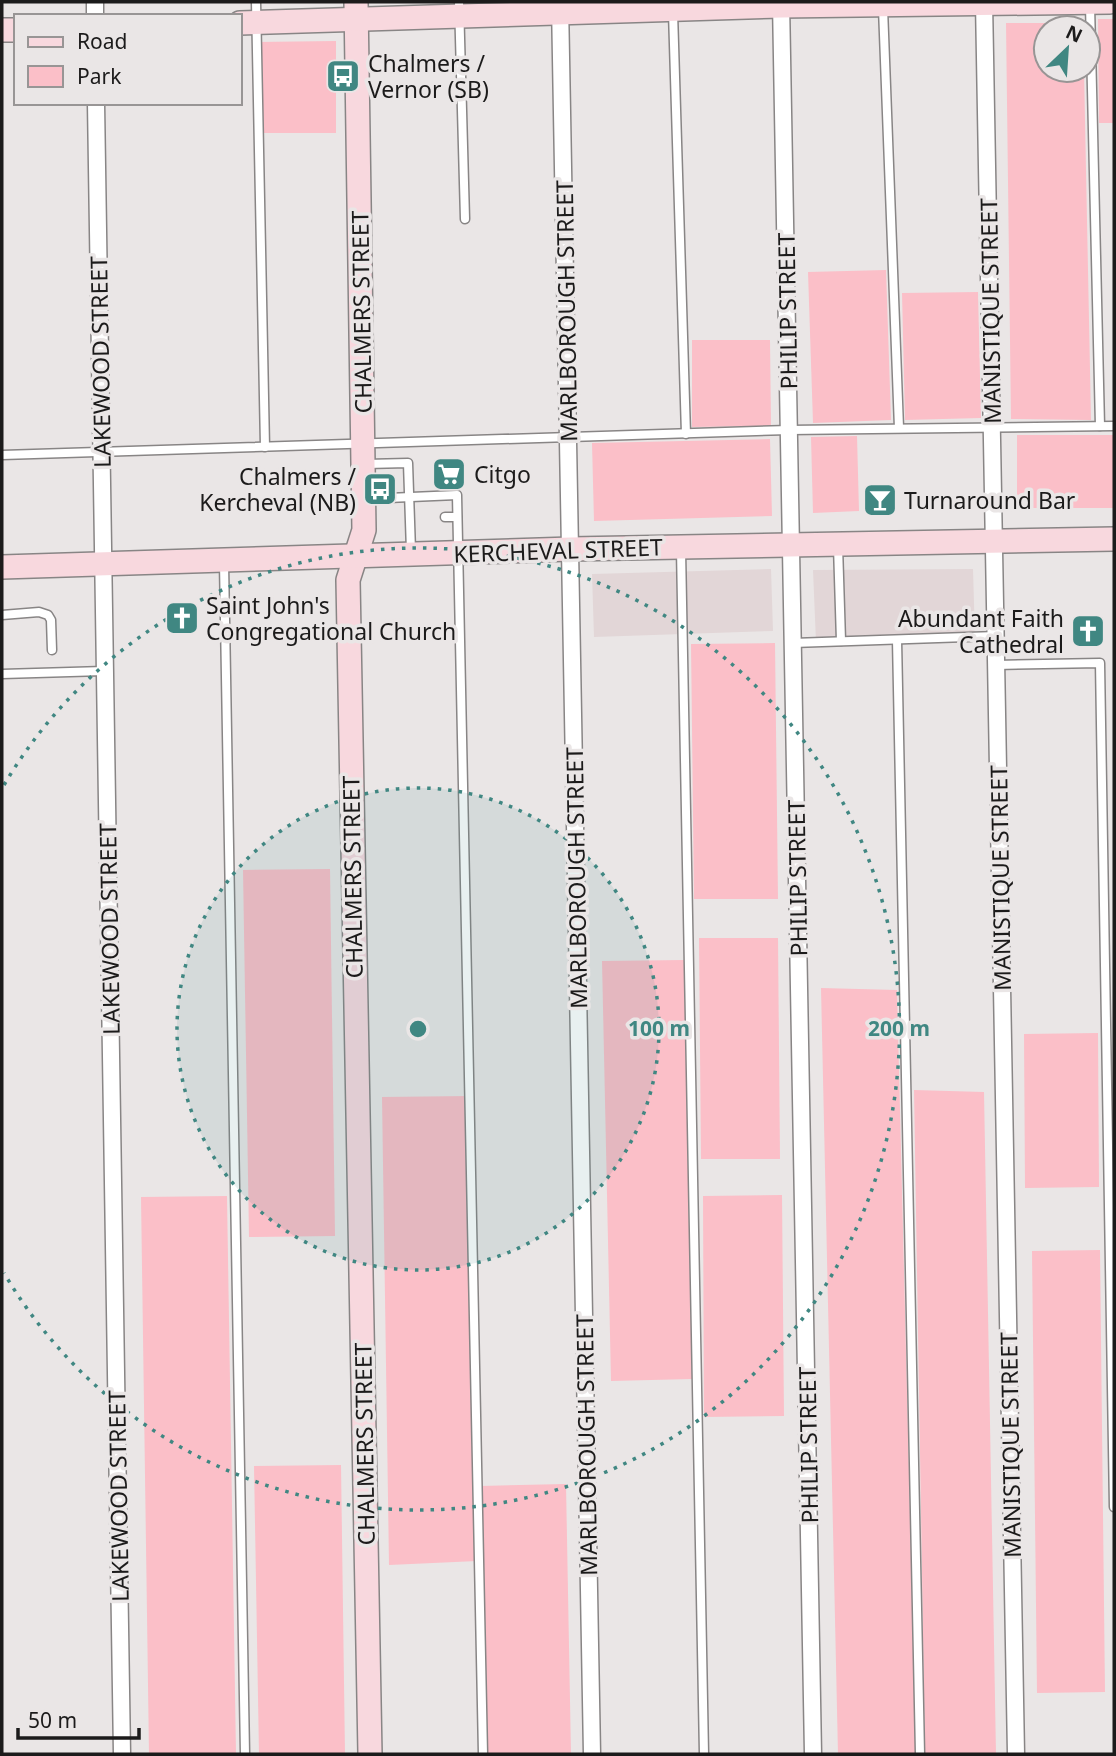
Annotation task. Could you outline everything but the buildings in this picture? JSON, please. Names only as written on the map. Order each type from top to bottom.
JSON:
[{"type":"street","points":[[250,15],[356,10],[1110,2]]},
{"type":"street","name":"MANISTIQUE STREET","points":[[984,3],[1016,1754]]},
{"type":"street","name":"PHILIP STREET","points":[[781,4],[814,1754]]},
{"type":"street","name":"MARLBOROUGH STREET","points":[[560,7],[592,1754]]},
{"type":"street","name":"CHALMERS STREET","points":[[356,10],[364,530],[348,580],[370,1754]]},
{"type":"street","name":"LAKEWOOD STREET","points":[[96,105],[122,1754]]},
{"type":"street","name":"KERCHEVAL STREET","points":[[2,567],[681,546],[1114,539]]},
{"type":"lane","points":[[1090,2],[1100,426]]},
{"type":"lane","points":[[883,3],[899,428]]},
{"type":"lane","points":[[673,6],[687,434]]},
{"type":"lane","points":[[459,9],[465,219]]},
{"type":"lane","points":[[250,15],[265,447]]},
{"type":"lane","points":[[363,454],[569,438],[789,430],[1114,426]]},
{"type":"lane","points":[[2,455],[265,447],[363,454],[408,463],[411,554]]},
{"type":"lane","points":[[364,499],[457,495],[483,1754]]},
{"type":"lane","points":[[410,518],[422,517]]},
{"type":"lane","points":[[445,517],[457,517]]},
{"type":"lane","points":[[838,543],[841,641]]},
{"type":"lane","points":[[681,546],[704,1754]]},
{"type":"lane","points":[[224,560],[245,1754]]},
{"type":"lane","points":[[2,615],[39,612],[48,615],[51,620],[52,650]]},
{"type":"lane","points":[[793,643],[996,636]]},
{"type":"lane","points":[[897,640],[920,1754]]},
{"type":"lane","points":[[996,665],[1100,663],[1114,1507]]},
{"type":"lane","points":[[2,674],[104,671]]},
{"type":"shaded area","points":[[771,569],[773,631],[594,637],[592,574]]},
{"type":"shaded area","points":[[973,569],[975,638],[816,642],[813,570]]},
{"type":"green space","points":[[1102,19],[1114,19],[1114,123],[1099,123]]},
{"type":"green space","points":[[1006,23],[1032,23],[1032,84],[1084,84],[1091,420],[1011,419]]},
{"type":"green space","points":[[336,41],[336,133],[257,133],[256,42]]},
{"type":"green space","points":[[886,270],[891,420],[813,423],[808,272]]},
{"type":"green space","points":[[978,292],[981,418],[905,420],[902,293]]},
{"type":"green space","points":[[692,340],[770,340],[771,426],[692,427]]},
{"type":"green space","points":[[1017,435],[1114,435],[1114,508],[1017,508]]},
{"type":"green space","points":[[857,436],[859,511],[813,513],[811,437]]},
{"type":"green space","points":[[770,439],[772,516],[594,521],[592,443]]},
{"type":"green space","points":[[775,643],[778,899],[694,899],[691,644]]},
{"type":"green space","points":[[330,869],[335,1236],[249,1237],[243,870]]},
{"type":"green space","points":[[699,938],[778,938],[780,1159],[701,1159]]},
{"type":"green space","points":[[684,960],[692,1379],[611,1381],[602,961]]},
{"type":"green space","points":[[821,988],[897,990],[916,1754],[838,1754]]},
{"type":"green space","points":[[1098,1033],[1099,1187],[1025,1188],[1024,1034]]},
{"type":"green space","points":[[914,1090],[984,1092],[996,1754],[925,1754]]},
{"type":"green space","points":[[468,1096],[477,1561],[389,1565],[382,1097]]},
{"type":"green space","points":[[782,1195],[784,1416],[704,1417],[703,1196]]},
{"type":"green space","points":[[227,1196],[236,1754],[149,1754],[141,1197]]},
{"type":"green space","points":[[1100,1250],[1105,1692],[1037,1693],[1032,1251]]},
{"type":"green space","points":[[341,1465],[345,1754],[259,1754],[254,1466]]},
{"type":"green space","points":[[566,1484],[571,1754],[487,1754],[480,1486]]},
{"type":"place","name":"Chalmers / Vernor (SB)","points":[[343,76]]},
{"type":"place","name":"Citgo","points":[[449,474]]},
{"type":"place","name":"Chalmers / Kercheval (NB)","points":[[380,489]]},
{"type":"place","name":"Turnaround Bar","points":[[880,500]]},
{"type":"place","name":"Saint John's Congregational Church","points":[[182,618]]},
{"type":"place","name":"Abundant Faith Cathedral","points":[[1088,631]]}]
